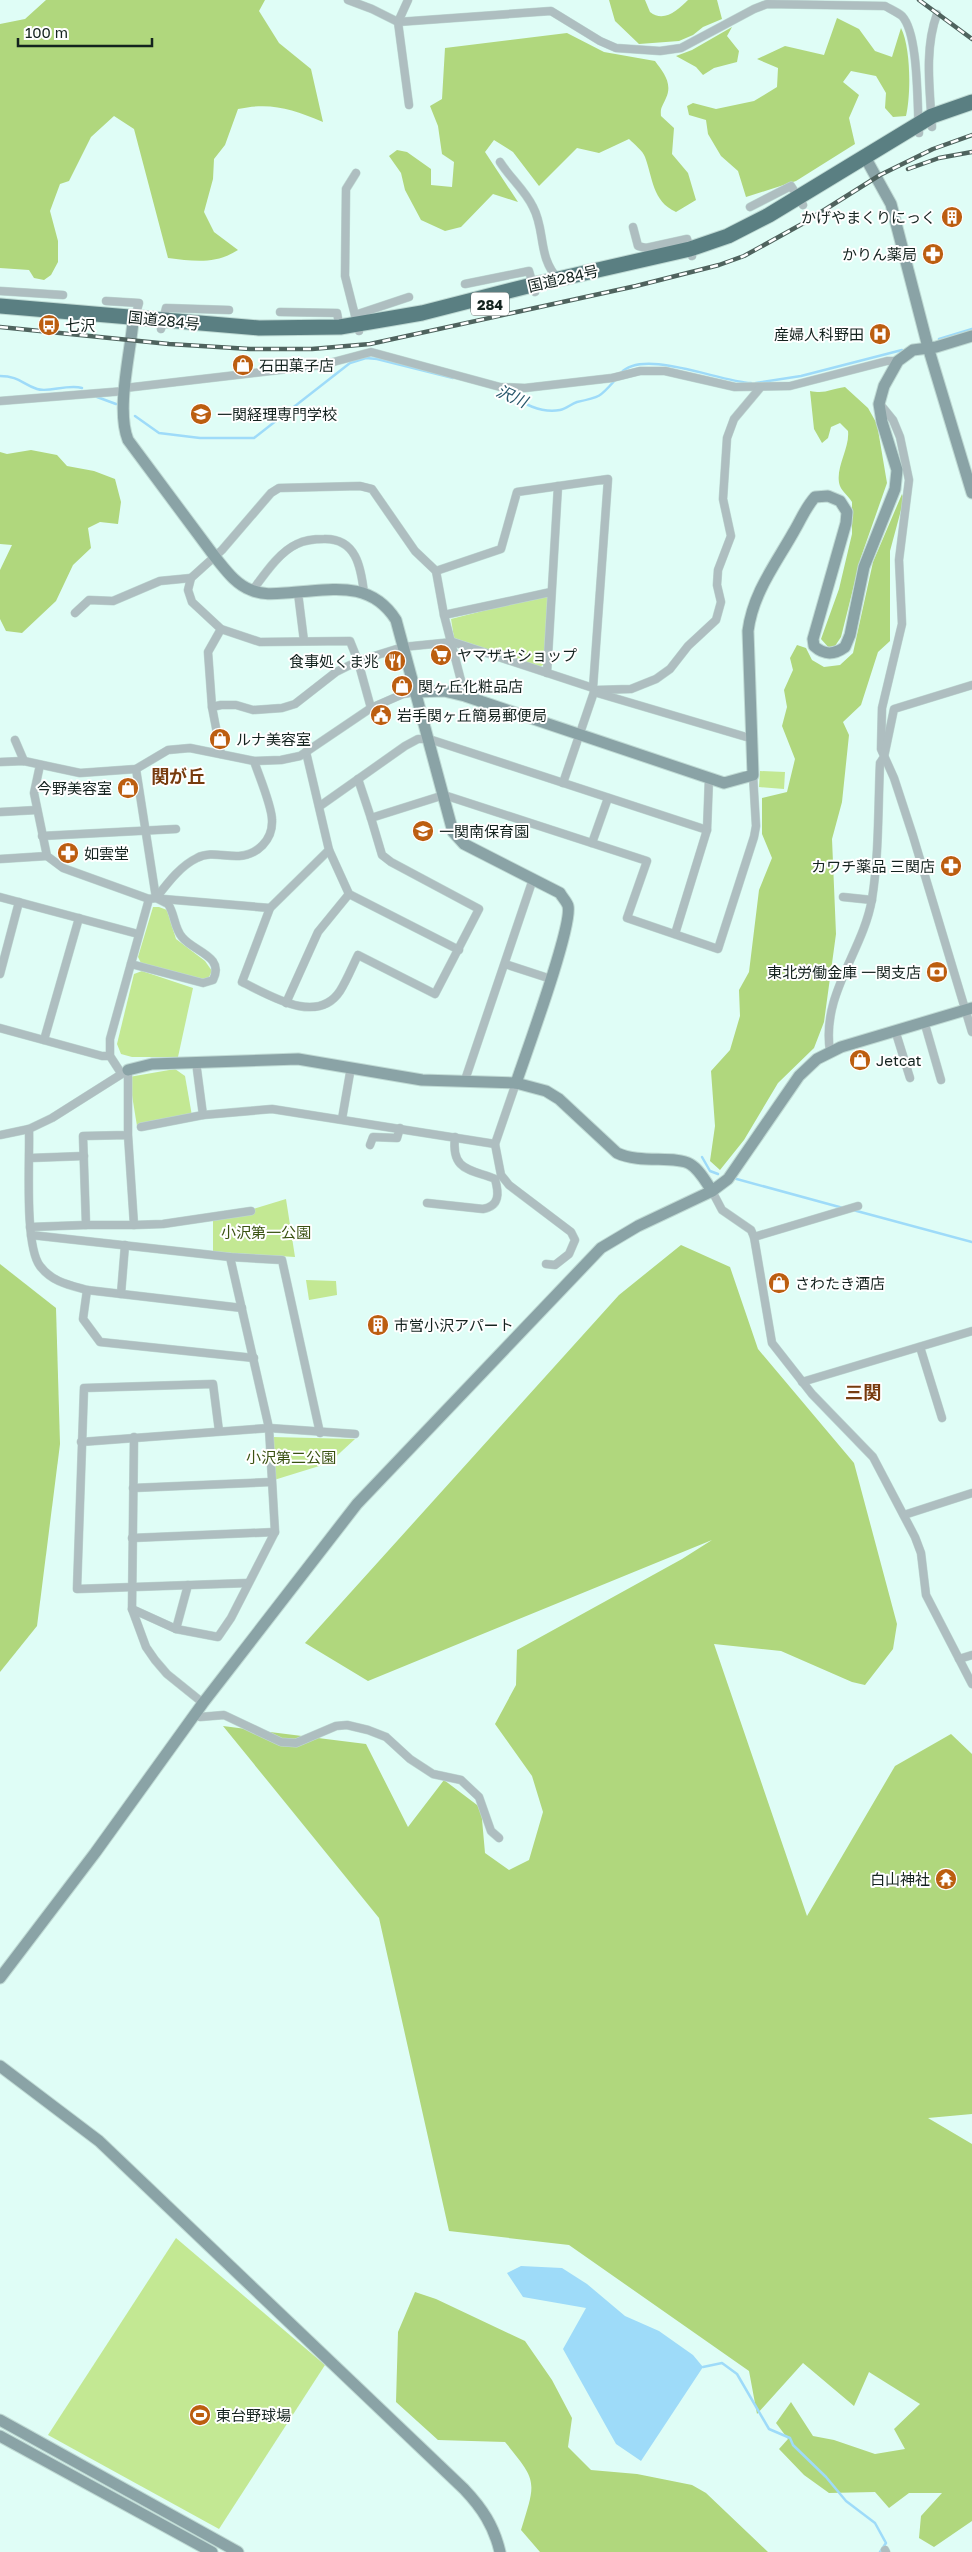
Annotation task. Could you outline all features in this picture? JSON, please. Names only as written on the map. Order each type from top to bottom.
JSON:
[{"type":"highway","name":"国道284号","points":[[0,306],[134,319],[162,325],[340,330],[357,324],[422,313],[691,253],[801,201],[925,125],[972,102]]},
{"type":"highway","name":"国道284号","points":[[925,125],[972,111]]},
{"type":"highway","name":"国道284号","points":[[0,315],[134,319]]},
{"type":"street","points":[[348,0],[398,22],[551,11],[600,41],[616,48],[660,51],[681,48],[767,4],[882,3],[901,16],[911,32],[925,125]]},
{"type":"street","points":[[372,9],[376,0]]},
{"type":"street","points":[[408,0],[398,22],[409,105]]},
{"type":"street","points":[[925,125],[930,82],[932,33],[937,14]]},
{"type":"street","points":[[867,161],[891,204],[928,347],[972,493]]},
{"type":"street","points":[[500,162],[533,206],[537,216],[544,256],[550,269],[561,282]]},
{"type":"street","points":[[356,173],[346,189],[344,215],[345,276],[357,324],[409,297]]},
{"type":"street","points":[[750,207],[791,186],[801,201]]},
{"type":"street","points":[[633,227],[638,246],[646,248],[687,239],[691,253]]},
{"type":"street","points":[[465,284],[529,271],[534,288]]},
{"type":"street","points":[[0,291],[63,295]]},
{"type":"street","points":[[106,301],[139,303],[134,319],[125,390],[124,429],[128,440],[215,557],[230,575],[252,591],[270,594],[349,590],[364,593],[383,602],[396,620],[453,832],[464,844],[560,893],[568,906],[568,919],[551,979],[496,1144],[501,1175],[509,1185],[571,1232],[575,1240],[569,1254],[555,1265],[546,1264]]},
{"type":"street","points":[[162,325],[166,308],[229,310]]},
{"type":"street","points":[[280,312],[337,312],[340,330]]},
{"type":"street","points":[[372,818],[444,795],[647,861],[627,918],[718,949],[756,826],[748,631],[750,615],[760,589],[795,531],[806,507],[815,497],[828,496],[840,500],[847,512],[846,523],[833,573],[814,631],[814,646],[820,652],[830,654],[838,652],[845,647],[850,635],[864,567],[895,489],[897,470],[882,422],[879,404],[890,374],[898,362],[914,350],[972,336]]},
{"type":"street","points":[[0,401],[143,388],[322,365],[371,352],[500,387],[525,388],[612,378],[627,373],[665,371],[735,388],[760,388],[810,383],[887,361],[898,362]]},
{"type":"street","points":[[594,690],[631,689],[656,679],[670,669],[688,646],[716,620],[721,602],[717,585],[718,570],[730,536],[723,499],[727,438],[734,419],[760,388]]},
{"type":"street","points":[[879,404],[893,420],[900,437],[909,480],[899,560],[902,624],[882,708],[881,749],[894,778],[969,1009],[972,1032]]},
{"type":"street","points":[[436,571],[501,549],[518,492],[608,479],[594,690],[563,783]]},
{"type":"street","points":[[371,708],[358,661],[350,641],[260,642],[221,629],[192,602],[188,590],[191,578],[215,557],[271,493],[279,488],[360,486],[372,489],[415,551],[436,571],[444,615],[453,642],[465,696]]},
{"type":"street","points":[[547,673],[558,486]]},
{"type":"street","points":[[252,591],[268,571],[297,544],[332,539],[343,542],[358,560],[364,593]]},
{"type":"street","points":[[75,612],[89,600],[114,601],[160,581],[191,578]]},
{"type":"street","points":[[444,615],[551,592]]},
{"type":"street","points":[[298,593],[304,641]]},
{"type":"street","points":[[221,629],[208,652],[212,708],[221,754]]},
{"type":"street","points":[[212,708],[221,705],[236,705],[253,710],[268,710],[295,704],[336,672],[358,661],[403,647],[453,642],[665,714],[683,717],[753,739]]},
{"type":"street","points":[[830,1051],[828,1038],[833,998],[865,924],[872,900],[880,763],[884,757],[894,709],[972,685]]},
{"type":"street","points":[[0,762],[24,761],[80,773],[136,769],[168,750],[190,748],[254,761],[280,760],[300,756],[371,708],[403,694],[444,690],[709,778],[724,782],[753,775]]},
{"type":"street","points":[[320,806],[405,746],[418,739],[429,739],[707,830]]},
{"type":"street","points":[[15,740],[24,761]]},
{"type":"street","points":[[306,752],[329,850],[349,894],[459,950]]},
{"type":"street","points":[[134,1226],[125,1071],[110,1056],[110,1039],[138,934],[152,899],[170,880],[197,858],[210,855],[239,856],[253,854],[265,844],[271,832],[272,820],[254,761]]},
{"type":"street","points":[[40,765],[34,793],[47,856],[63,868],[168,904],[182,938],[216,964],[217,972],[213,980],[203,983],[130,964]]},
{"type":"street","points":[[136,769],[152,899]]},
{"type":"street","points":[[675,934],[707,830],[709,778]]},
{"type":"street","points":[[329,850],[270,908],[242,982],[286,1003],[312,1008],[325,1005],[340,992],[358,955],[435,994],[479,909],[390,862],[382,854],[358,779]]},
{"type":"street","points":[[592,843],[608,798]]},
{"type":"street","points":[[0,812],[37,810]]},
{"type":"street","points":[[42,836],[176,829]]},
{"type":"street","points":[[0,859],[47,856]]},
{"type":"street","points":[[466,1080],[533,879]]},
{"type":"street","points":[[286,1003],[318,932],[349,894]]},
{"type":"street","points":[[0,897],[138,934]]},
{"type":"street","points":[[843,897],[872,900]]},
{"type":"street","points":[[152,899],[270,908]]},
{"type":"street","points":[[0,974],[19,902]]},
{"type":"street","points":[[44,1040],[79,918]]},
{"type":"street","points":[[505,964],[551,979]]},
{"type":"street","points":[[0,1978],[200,1708],[357,1504],[601,1248],[638,1226],[712,1191],[728,1179],[743,1160],[799,1076],[817,1059],[830,1051],[969,1009]]},
{"type":"street","points":[[924,1022],[941,1080]]},
{"type":"street","points":[[0,1028],[102,1056],[110,1056]]},
{"type":"street","points":[[896,1030],[910,1078]]},
{"type":"street","points":[[0,1135],[29,1129],[52,1118],[125,1071],[152,1064],[298,1059],[422,1080],[466,1080],[516,1084],[546,1091],[559,1099],[618,1154],[629,1159],[680,1161],[690,1164],[712,1191],[722,1210],[750,1230],[754,1237],[772,1343],[802,1382],[873,1458],[904,1515],[921,1553],[926,1595],[972,1684]]},
{"type":"street","points":[[196,1062],[203,1116]]},
{"type":"street","points":[[342,1119],[351,1067]]},
{"type":"street","points":[[141,1127],[203,1116],[272,1109],[496,1144]]},
{"type":"street","points":[[370,1145],[373,1137],[397,1138],[400,1128]]},
{"type":"street","points":[[29,1129],[31,1231],[36,1258],[47,1274],[64,1284],[87,1290],[242,1308]]},
{"type":"street","points":[[86,1225],[83,1136],[128,1135]]},
{"type":"street","points":[[427,1203],[483,1209],[490,1208],[496,1202],[498,1191],[495,1179],[470,1172],[458,1163],[454,1150],[455,1137]]},
{"type":"street","points":[[30,1158],[84,1156]]},
{"type":"street","points":[[754,1237],[858,1206]]},
{"type":"street","points":[[31,1231],[86,1225],[134,1226],[163,1224],[251,1211]]},
{"type":"street","points":[[31,1231],[125,1245],[230,1257],[282,1260],[320,1433]]},
{"type":"street","points":[[121,1294],[125,1245]]},
{"type":"street","points":[[132,1609],[176,1629],[218,1637],[231,1618],[275,1532],[269,1428],[230,1257]]},
{"type":"street","points":[[87,1290],[83,1319],[100,1342],[254,1358]]},
{"type":"street","points":[[802,1382],[972,1331]]},
{"type":"street","points":[[920,1347],[942,1418]]},
{"type":"street","points":[[219,1431],[213,1384],[84,1388],[77,1589],[248,1582]]},
{"type":"street","points":[[81,1442],[269,1428],[355,1434]]},
{"type":"street","points":[[134,1438],[132,1609],[146,1647],[167,1674],[200,1708],[200,1717],[224,1715],[281,1742],[296,1744],[336,1726],[347,1725],[386,1737],[410,1759],[433,1774],[461,1780],[479,1797],[491,1831],[499,1838]]},
{"type":"street","points":[[133,1488],[271,1482]]},
{"type":"street","points":[[904,1515],[972,1493]]},
{"type":"street","points":[[132,1538],[275,1532]]},
{"type":"street","points":[[176,1629],[188,1585]]},
{"type":"street","points":[[959,1659],[972,1655]]},
{"type":"street","points":[[0,2066],[99,2141],[464,2489],[480,2506],[489,2520],[500,2552]]},
{"type":"street","points":[[0,2420],[238,2552]]},
{"type":"street","points":[[0,2436],[212,2552]]},
{"type":"green space","points":[[46,0],[265,0],[259,11],[279,43],[311,69],[323,122],[281,108],[261,106],[238,109],[225,145],[214,159],[213,179],[204,212],[214,232],[238,250],[221,258],[204,261],[168,258],[134,129],[114,116],[91,137],[69,181],[60,184],[50,211],[58,241],[58,262],[51,275],[44,280],[34,278],[29,270],[0,268],[0,24],[25,19]]},
{"type":"green space","points":[[609,0],[645,0],[650,12],[655,15],[666,16],[680,8],[688,0],[717,0],[722,19],[703,27],[693,35],[679,41],[639,44],[615,21]]},
{"type":"green space","points":[[837,18],[859,29],[875,51],[892,57],[901,28],[907,47],[909,72],[909,96],[906,116],[893,117],[885,108],[886,93],[876,76],[851,71],[843,82],[859,95],[849,118],[855,144],[796,181],[746,197],[738,171],[721,156],[708,134],[706,120],[689,115],[687,106],[693,103],[716,109],[754,101],[777,87],[778,68],[757,59],[785,46],[824,55]]},
{"type":"green space","points":[[732,27],[727,36],[739,51],[737,62],[714,68],[703,75],[696,67],[676,56],[692,50]]},
{"type":"green space","points":[[567,33],[604,52],[655,61],[668,83],[668,93],[661,108],[661,116],[674,128],[672,154],[688,173],[696,200],[676,212],[662,202],[654,188],[644,155],[629,139],[599,153],[577,148],[539,186],[513,152],[494,140],[485,152],[518,202],[493,194],[461,227],[445,231],[421,220],[405,190],[401,173],[389,156],[397,150],[407,152],[431,169],[431,185],[452,187],[454,162],[442,154],[438,126],[430,106],[442,99],[445,48]]},
{"type":"green space","points":[[845,387],[868,408],[877,424],[887,483],[861,557],[841,637],[835,646],[830,649],[821,639],[839,589],[852,534],[852,502],[841,488],[839,479],[840,466],[847,445],[848,431],[840,423],[831,427],[828,438],[822,443],[814,429],[810,391],[824,392]]},
{"type":"green space","points":[[31,450],[57,455],[67,466],[94,471],[115,479],[121,502],[118,524],[100,522],[88,528],[91,548],[73,565],[56,601],[22,633],[6,631],[0,619],[0,570],[12,545],[0,544],[0,452],[7,454]]},
{"type":"green space","points":[[902,494],[904,499],[890,551],[890,641],[878,652],[861,705],[843,722],[849,735],[842,802],[832,839],[836,934],[824,1022],[814,1048],[778,1083],[744,1140],[720,1170],[710,1161],[715,1126],[711,1071],[730,1050],[740,1016],[739,990],[749,972],[759,890],[772,858],[762,834],[762,798],[787,792],[795,759],[782,726],[787,707],[784,690],[793,670],[790,658],[797,645],[806,648],[812,660],[824,667],[840,665],[853,653],[873,562]]},
{"type":"green space","points":[[545,595],[549,597],[545,664],[539,667],[454,638],[451,619]]},
{"type":"green space","points":[[760,771],[785,772],[784,789],[759,787]]},
{"type":"green space","points":[[153,907],[167,910],[176,939],[205,961],[212,971],[209,977],[202,979],[185,978],[141,963],[138,957]]},
{"type":"green space","points":[[142,971],[193,988],[178,1057],[132,1057],[121,1054],[117,1044],[134,974]]},
{"type":"green space","points":[[175,1069],[185,1076],[192,1116],[137,1126],[129,1077]]},
{"type":"green space","name":"小沢第一公園","points":[[286,1199],[295,1257],[213,1252],[213,1221]]},
{"type":"green space","points":[[681,1245],[730,1267],[758,1349],[854,1463],[897,1624],[893,1649],[865,1685],[852,1682],[781,1651],[714,1644],[807,1916],[895,1766],[951,1734],[972,1754],[972,2114],[928,2118],[972,2144],[972,2521],[934,2547],[919,2538],[921,2516],[942,2493],[909,2493],[889,2508],[875,2492],[829,2493],[804,2475],[779,2449],[788,2439],[776,2423],[791,2402],[813,2436],[834,2440],[875,2454],[905,2449],[894,2429],[920,2404],[869,2372],[854,2406],[803,2363],[757,2414],[749,2371],[569,2245],[449,2231],[379,1918],[223,1726],[366,1744],[408,1827],[444,1780],[481,1808],[485,1853],[509,1870],[529,1860],[543,1812],[532,1776],[495,1724],[516,1685],[517,1650],[682,1559],[712,1540],[368,1681],[305,1643],[619,1295]]},
{"type":"green space","points":[[0,1264],[56,1308],[60,1444],[37,1626],[0,1672]]},
{"type":"green space","points":[[306,1280],[336,1281],[337,1295],[309,1300]]},
{"type":"green space","name":"小沢第二公園","points":[[272,1437],[355,1439],[329,1463],[274,1480]]},
{"type":"green space","points":[[176,2238],[325,2365],[219,2529],[48,2435]]},
{"type":"green space","points":[[415,2292],[436,2299],[525,2341],[552,2380],[572,2418],[568,2447],[591,2470],[637,2474],[692,2485],[706,2493],[768,2552],[540,2552],[521,2530],[531,2491],[529,2475],[505,2442],[438,2440],[396,2402],[398,2332]]},
{"type":"water","points":[[521,2266],[562,2268],[587,2284],[625,2316],[659,2331],[693,2355],[703,2367],[641,2461],[616,2444],[563,2349],[586,2308],[523,2297],[507,2273]]},
{"type":"waterway","name":"沢川","points":[[939,339],[972,329]]},
{"type":"waterway","name":"沢川","points":[[756,383],[801,376],[902,350]]},
{"type":"waterway","name":"沢川","points":[[135,416],[159,433],[200,438],[254,438],[350,363],[366,358],[453,378]]},
{"type":"waterway","name":"沢川","points":[[621,373],[632,366],[646,364],[664,365],[751,383]]},
{"type":"waterway","name":"沢川","points":[[0,376],[16,379],[41,390],[70,387],[82,388]]},
{"type":"waterway","name":"沢川","points":[[502,390],[522,402],[552,411],[564,409],[577,402],[600,395],[616,379]]},
{"type":"waterway","name":"沢川","points":[[97,397],[116,404]]},
{"type":"waterway","points":[[702,1157],[710,1171],[718,1174]]},
{"type":"waterway","points":[[733,1178],[843,1208]]},
{"type":"waterway","points":[[853,1210],[972,1242]]},
{"type":"waterway","points":[[703,2367],[722,2363],[737,2374],[769,2429],[790,2438],[793,2445],[826,2477],[846,2501],[875,2523],[886,2543],[880,2552]]},
{"type":"railway","points":[[919,0],[972,39]]},
{"type":"railway","points":[[0,327],[169,344],[250,349],[312,349],[370,344],[636,286],[719,265],[744,256],[802,224],[880,175],[933,149],[972,135]]},
{"type":"railway","points":[[908,169],[939,158],[972,152]]},
{"type":"place","name":"かげやまくりにっく","points":[[952,217]]},
{"type":"place","name":"かりん薬局","points":[[933,254]]},
{"type":"place","name":"七沢","points":[[49,325]]},
{"type":"place","name":"産婦人科野田","points":[[880,334]]},
{"type":"place","name":"石田菓子店","points":[[243,365]]},
{"type":"place","name":"一関経理専門学校","points":[[201,414]]},
{"type":"place","name":"ヤマザキショップ","points":[[441,655]]},
{"type":"place","name":"食事処くま兆","points":[[395,661]]},
{"type":"place","name":"関ヶ丘化粧品店","points":[[402,686]]},
{"type":"place","name":"岩手関ヶ丘簡易郵便局","points":[[381,715]]},
{"type":"place","name":"ルナ美容室","points":[[220,739]]},
{"type":"place","name":"今野美容室","points":[[128,788]]},
{"type":"place","name":"一関南保育園","points":[[423,831]]},
{"type":"place","name":"如雲堂","points":[[68,853]]},
{"type":"place","name":"カワチ薬品 三関店","points":[[951,866]]},
{"type":"place","name":"東北労働金庫 一関支店","points":[[937,972]]},
{"type":"place","name":"Jetcat","points":[[860,1060]]},
{"type":"place","name":"さわたき酒店","points":[[779,1283]]},
{"type":"place","name":"市営小沢アパート","points":[[378,1325]]},
{"type":"place","name":"白山神社","points":[[946,1879]]},
{"type":"place","name":"東台野球場","points":[[200,2415]]},
{"type":"district","name":"関が丘","points":[[178,776]]},
{"type":"district","name":"三関","points":[[863,1392]]}]
